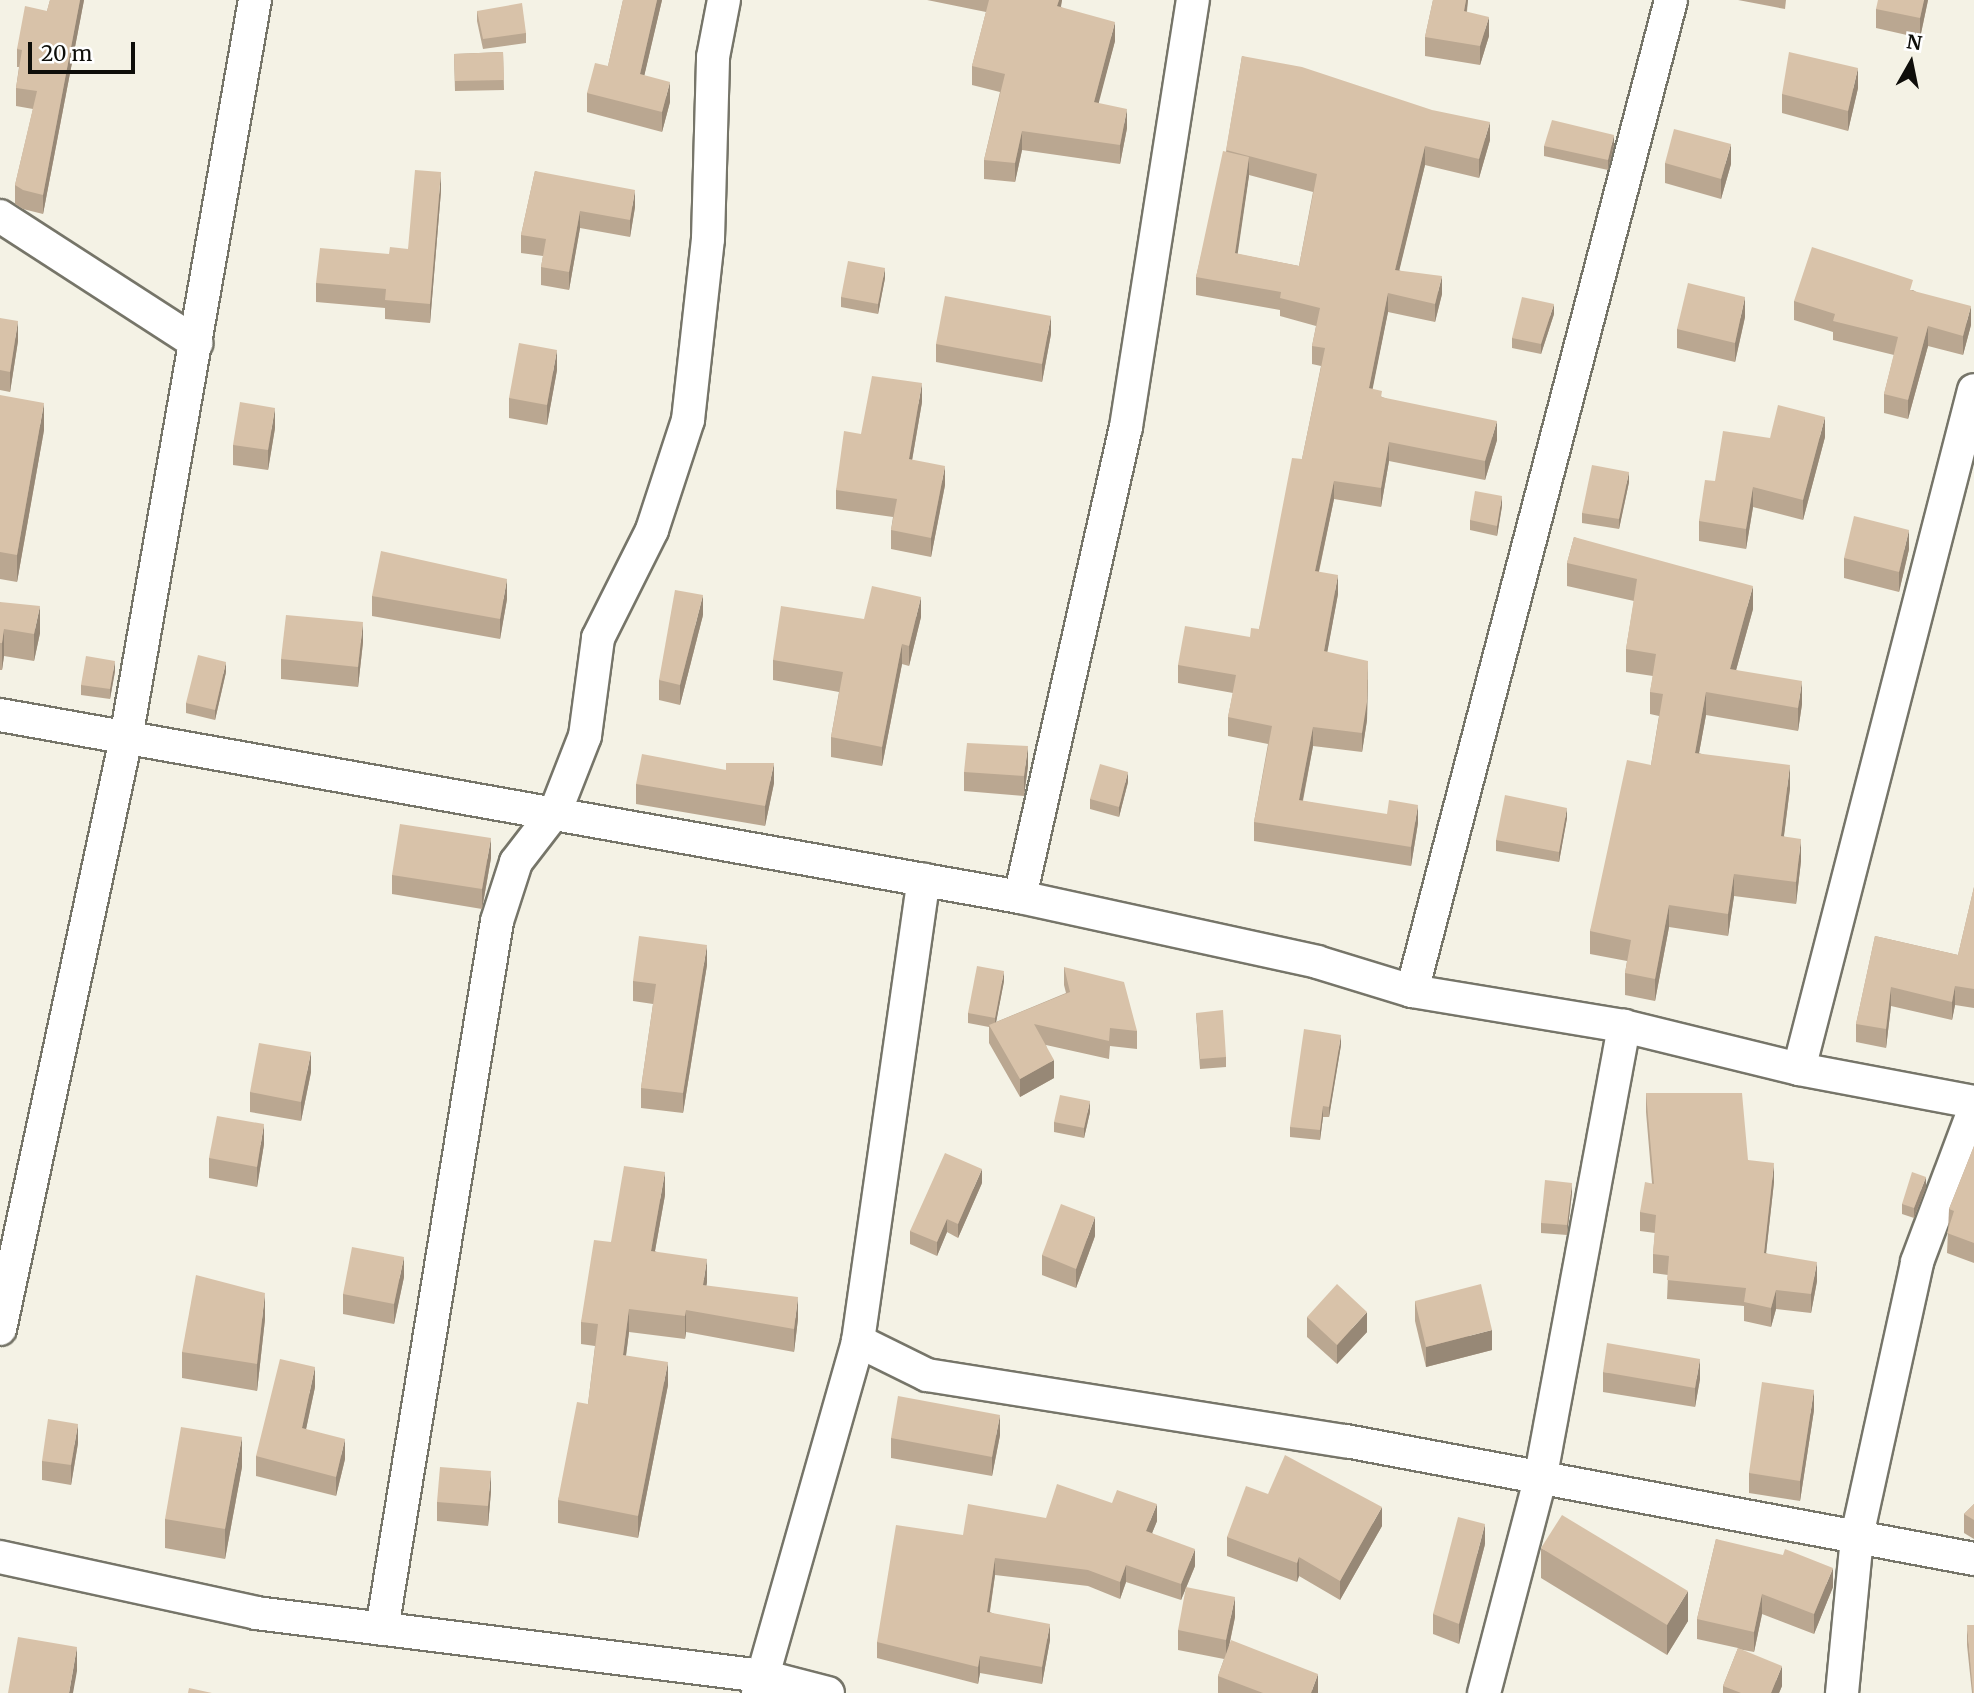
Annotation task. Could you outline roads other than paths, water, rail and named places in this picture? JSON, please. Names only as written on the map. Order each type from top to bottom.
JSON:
[{"type":"street","points":[[0,1329],[126,738],[256,0]]},
{"type":"street","points":[[382,1629],[497,921],[516,862],[556,810],[585,736],[598,638],[652,530],[688,420],[708,239],[713,57],[724,0]]},
{"type":"street","points":[[1020,897],[1126,427],[1193,0]]},
{"type":"street","points":[[1412,991],[1671,0]]},
{"type":"street","points":[[0,216],[196,343]]},
{"type":"street","points":[[1799,1069],[1974,390]]},
{"type":"street","points":[[0,715],[556,810],[1020,897],[1317,962],[1412,991],[1624,1026],[1799,1069],[1974,1102]]},
{"type":"street","points":[[760,1684],[858,1341],[924,880]]},
{"type":"street","points":[[1484,1693],[1540,1480],[1624,1026]]},
{"type":"street","points":[[1842,1693],[1857,1536],[1917,1262],[1974,1110]]},
{"type":"street","points":[[858,1341],[927,1374],[1346,1441],[1540,1480],[1974,1559]]},
{"type":"street","points":[[0,1557],[256,1613],[828,1693]]}]
